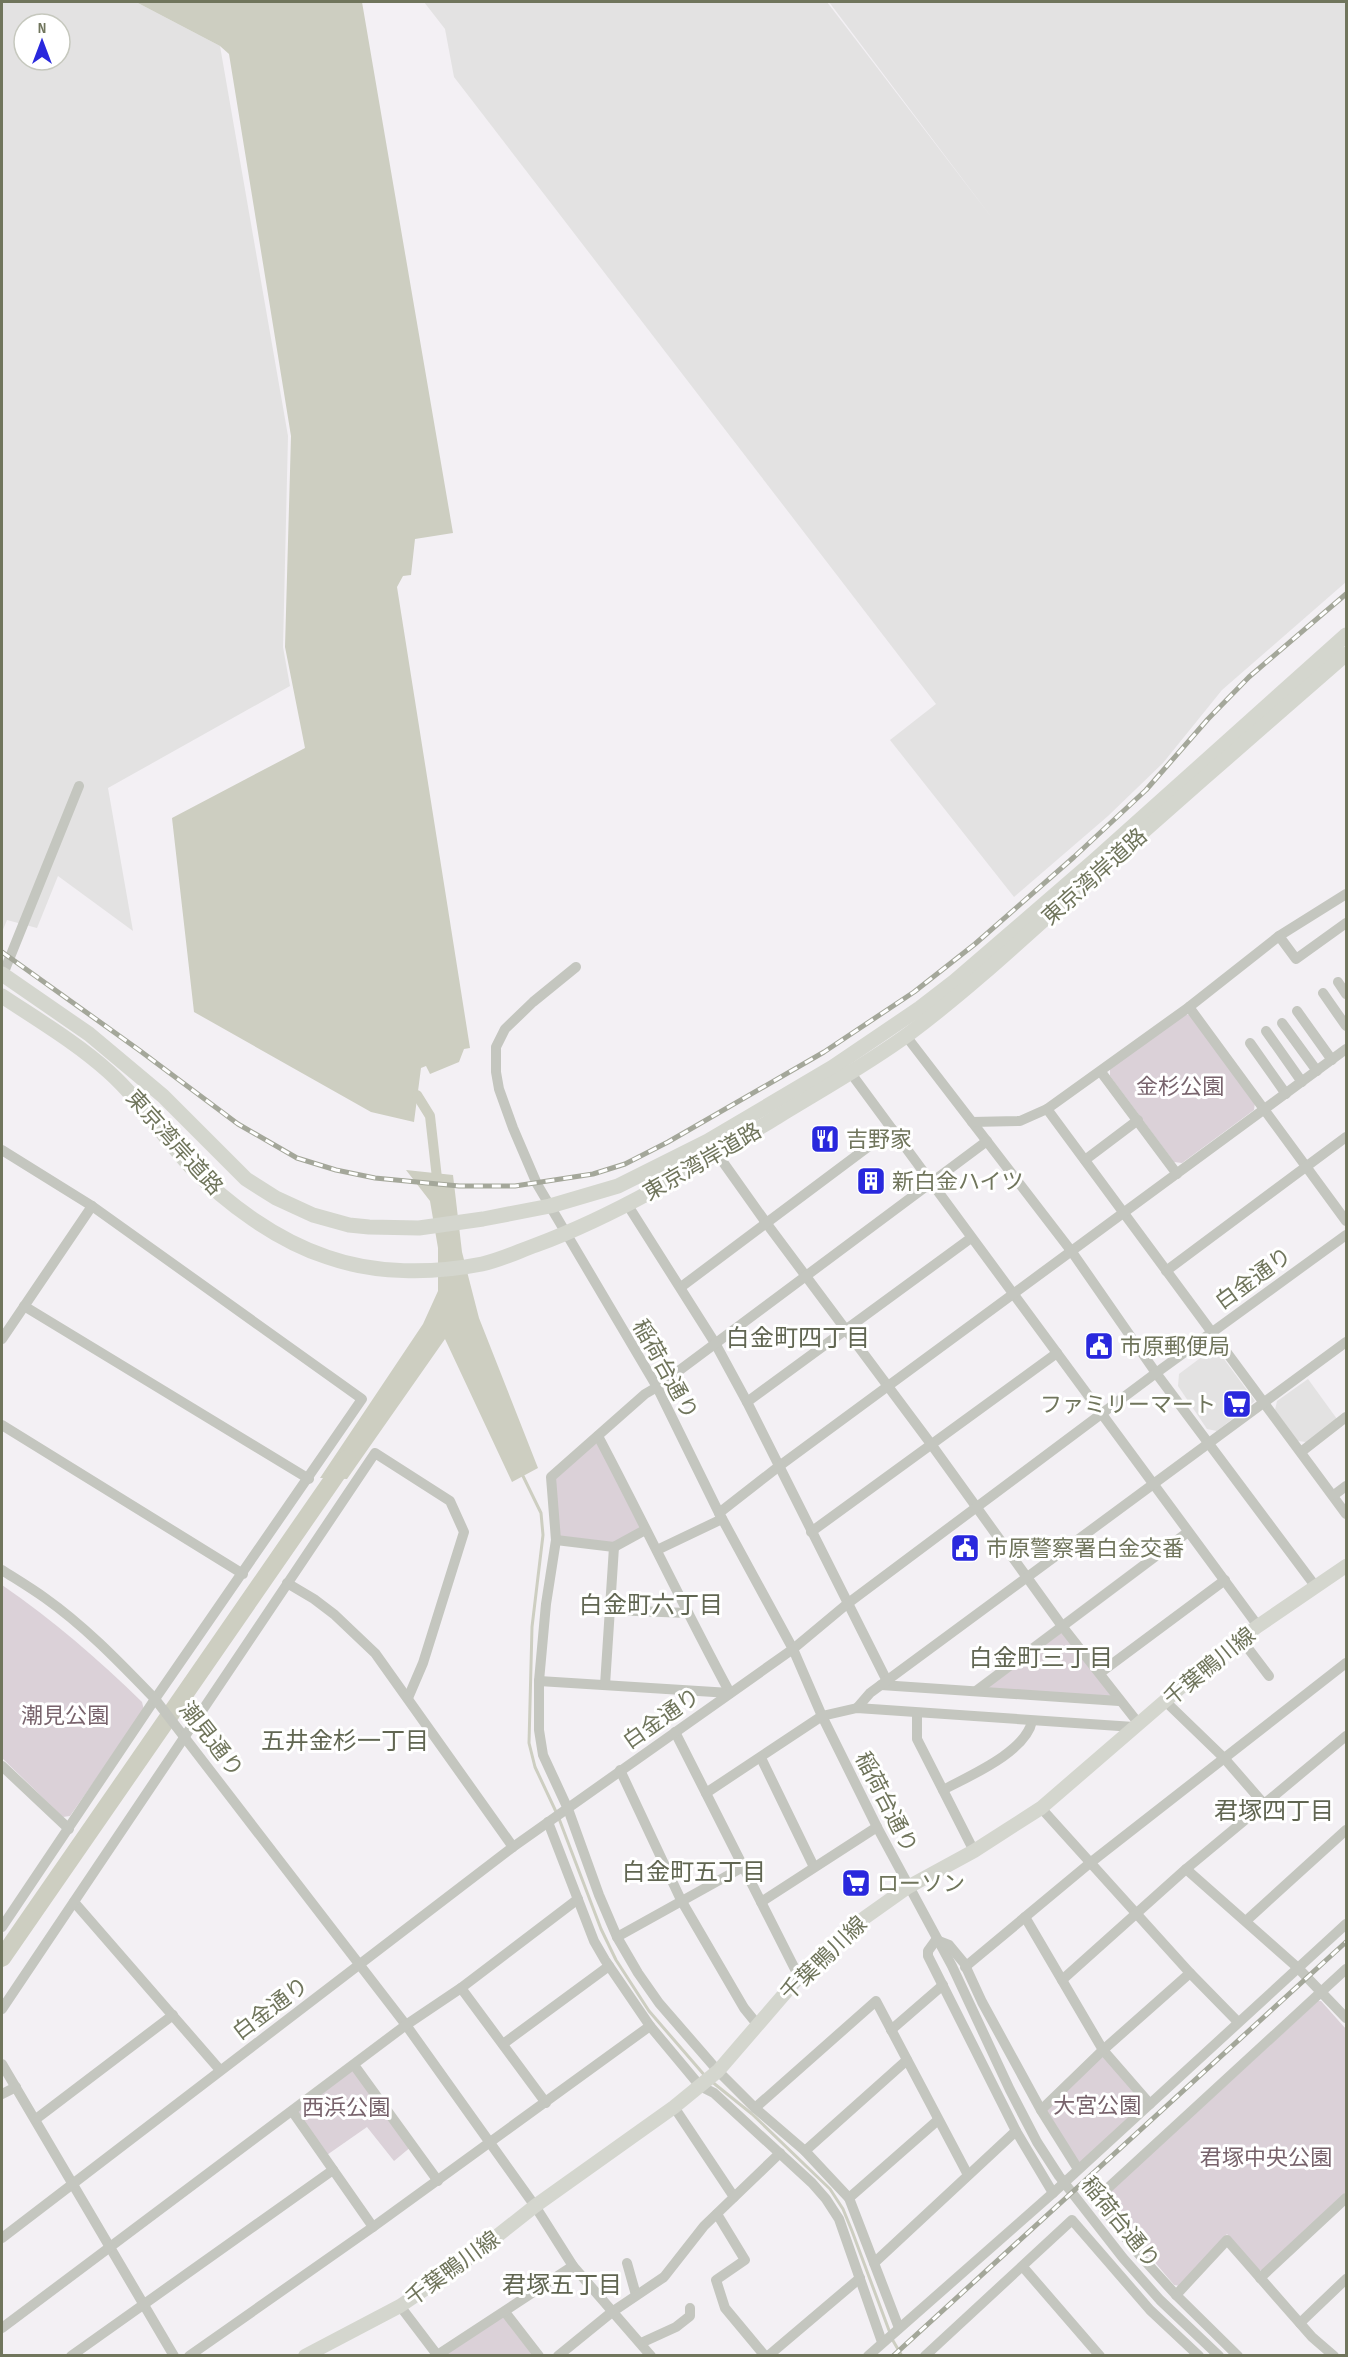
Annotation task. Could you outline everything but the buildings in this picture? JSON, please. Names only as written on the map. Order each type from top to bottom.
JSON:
[{"type":"highway","name":"東京湾岸道路","points":[[2,975],[89,1034],[163,1096],[218,1154],[246,1179],[260,1189],[313,1215],[349,1225],[419,1228],[490,1218],[550,1206],[618,1186],[708,1141],[833,1067],[920,1008],[955,981],[1094,861],[1347,635]]},
{"type":"highway","name":"東京湾岸道路","points":[[2,996],[108,1070],[138,1101],[189,1164],[211,1186],[258,1221],[295,1243],[328,1258],[363,1266],[422,1270],[452,1269],[493,1261],[566,1234],[627,1204],[717,1154],[906,1036],[971,985],[1347,654]]},
{"type":"main road","name":"千葉鴨川線","points":[[306,2355],[400,2306],[459,2266],[535,2206],[674,2107],[718,2071],[799,1977],[853,1926],[908,1887],[974,1851],[1041,1808],[1136,1725],[1241,1639],[1347,1566]]},
{"type":"street","points":[[2,975],[78,786]]},
{"type":"street","points":[[972,1122],[1020,1121],[1047,1109],[1189,1007],[1279,936],[1347,894]]},
{"type":"street","points":[[1279,936],[1296,959],[1347,924]]},
{"type":"street","name":"稲荷台通り","points":[[576,967],[505,1029],[496,1047],[499,1089],[533,1176],[657,1387],[721,1516],[793,1649],[822,1716],[908,1887],[952,1966],[1037,2142],[1086,2213],[1123,2258],[1176,2316],[1219,2355]]},
{"type":"street","points":[[1338,982],[1347,994]]},
{"type":"street","points":[[1323,993],[1347,1026]]},
{"type":"street","points":[[1189,1007],[1347,1221]]},
{"type":"street","points":[[1297,1011],[1332,1060]]},
{"type":"street","points":[[1282,1023],[1317,1071]]},
{"type":"street","points":[[1266,1031],[1302,1082]]},
{"type":"street","points":[[906,1036],[1072,1252],[1156,1373],[1316,1587]]},
{"type":"street","points":[[1250,1043],[1286,1094]]},
{"type":"street","points":[[657,1550],[721,1516],[778,1467],[1347,1049]]},
{"type":"street","points":[[850,1072],[1258,1626]]},
{"type":"street","points":[[1101,1072],[1177,1174]]},
{"type":"street","points":[[1047,1109],[1347,1514]]},
{"type":"street","points":[[1085,1160],[1138,1120]]},
{"type":"street","points":[[681,1287],[892,1129]]},
{"type":"street","points":[[1166,1270],[1347,1137]]},
{"type":"street","points":[[708,1141],[1136,1725]]},
{"type":"street","points":[[899,2328],[849,2198],[805,2151],[755,2108],[718,2071],[659,2003],[638,1973],[617,1936],[599,1895],[568,1809],[543,1755],[539,1730],[539,1681],[546,1604],[556,1540],[551,1477],[645,1394],[987,1141]]},
{"type":"street","points":[[2,1150],[92,1206],[362,1399],[309,1479],[155,1699],[2,1928]]},
{"type":"street","points":[[627,1204],[715,1343],[747,1402],[884,1683]]},
{"type":"street","points":[[2,1340],[92,1206]]},
{"type":"street","name":"白金通り","points":[[2,2238],[513,1847],[793,1649],[847,1604],[1156,1373],[1347,1235]]},
{"type":"street","points":[[747,1402],[971,1238]]},
{"type":"street","points":[[24,1306],[309,1479]]},
{"type":"street","points":[[857,1708],[870,1693],[1347,1342]]},
{"type":"street","points":[[811,1532],[1057,1353]]},
{"type":"street","points":[[1301,1452],[1347,1418]]},
{"type":"street","points":[[2,1425],[243,1574]]},
{"type":"street","points":[[598,1436],[730,1693]]},
{"type":"street","points":[[2,2009],[375,1453],[450,1501],[464,1532],[423,1663],[408,1698]]},
{"type":"street","points":[[1334,1495],[1347,1486]]},
{"type":"street","points":[[556,1540],[614,1547],[645,1530]]},
{"type":"street","points":[[976,1691],[1188,1532]]},
{"type":"street","points":[[605,1685],[614,1547]]},
{"type":"street","name":"潮見通り","points":[[2,1570],[46,1598],[77,1623],[155,1699],[406,2025],[535,2206],[573,2266],[651,2355]]},
{"type":"street","points":[[1100,1673],[1224,1580]]},
{"type":"street","points":[[287,1583],[314,1599],[351,1629],[375,1653],[513,1847]]},
{"type":"street","points":[[611,1610],[687,1613]]},
{"type":"street","points":[[1241,1639],[1269,1676]]},
{"type":"street","points":[[965,1967],[1090,1863],[1345,1667]]},
{"type":"street","points":[[539,1681],[730,1693]]},
{"type":"street","points":[[884,1683],[1119,1701]]},
{"type":"street","points":[[1165,1701],[1224,1758],[1263,1804]]},
{"type":"street","points":[[706,1793],[822,1716],[857,1708],[1032,1721],[1136,1725]]},
{"type":"street","points":[[917,1713],[915,1727],[917,1739],[974,1851]]},
{"type":"street","points":[[943,1790],[1004,1757],[1030,1730],[1032,1721]]},
{"type":"street","points":[[675,1732],[799,1977]]},
{"type":"street","points":[[1062,1980],[1186,1869],[1347,1736]]},
{"type":"street","points":[[761,1758],[814,1867]]},
{"type":"street","points":[[2,1766],[69,1829]]},
{"type":"street","points":[[620,1770],[681,1900],[744,2008],[757,2024]]},
{"type":"street","points":[[1041,1808],[1190,1973],[1238,2022]]},
{"type":"street","points":[[548,1822],[594,1941],[650,2026],[700,2086],[714,2093],[780,2153],[826,2199],[839,2219],[882,2342]]},
{"type":"street","points":[[761,1902],[877,1827]]},
{"type":"street","points":[[1246,1920],[1347,1830]]},
{"type":"street","points":[[617,1936],[743,1867]]},
{"type":"street","points":[[1186,1869],[1298,1968],[1347,2018]]},
{"type":"street","points":[[2,2328],[578,1899]]},
{"type":"street","points":[[74,1902],[220,2070]]},
{"type":"street","points":[[1025,1917],[1103,2050],[1150,2103]]},
{"type":"street","points":[[868,2355],[1053,2193],[1347,1924]]},
{"type":"street","points":[[1053,2193],[1016,2131],[928,1956],[928,1951],[936,1940],[949,1945],[957,1952],[1041,2110],[1078,2169]]},
{"type":"street","points":[[503,2044],[609,1966]]},
{"type":"street","points":[[1238,2355],[1176,2295],[1136,2252],[1096,2199],[1347,1968]]},
{"type":"street","points":[[1041,2110],[1103,2050],[1190,1973]]},
{"type":"street","points":[[891,2030],[943,1985]]},
{"type":"street","points":[[461,1988],[546,2103]]},
{"type":"street","points":[[755,2108],[876,2001],[968,2175]]},
{"type":"street","points":[[36,2119],[173,2015]]},
{"type":"street","points":[[189,2355],[438,2181],[650,2026]]},
{"type":"street","points":[[805,2151],[907,2060]]},
{"type":"street","points":[[2,2064],[174,2355]]},
{"type":"street","points":[[354,2065],[438,2181]]},
{"type":"street","points":[[2,2094],[16,2087]]},
{"type":"street","points":[[674,2107],[734,2197]]},
{"type":"street","points":[[292,2111],[373,2227]]},
{"type":"street","points":[[849,2198],[938,2120]]},
{"type":"street","points":[[874,2263],[1016,2131]]},
{"type":"street","points":[[558,2355],[612,2312],[664,2277],[704,2226],[780,2153]]},
{"type":"street","points":[[70,2355],[333,2170]]},
{"type":"street","points":[[1260,2278],[1347,2198]]},
{"type":"street","points":[[717,2214],[745,2260],[716,2280],[725,2308],[767,2355],[860,2278]]},
{"type":"street","points":[[925,2355],[1072,2220],[1150,2310],[1200,2355]]},
{"type":"street","points":[[1176,2295],[1227,2240],[1312,2337],[1334,2355]]},
{"type":"street","points":[[627,2263],[636,2295]]},
{"type":"street","points":[[400,2306],[437,2355],[573,2266]]},
{"type":"street","points":[[1023,2266],[1100,2355]]},
{"type":"street","points":[[1300,2323],[1347,2279]]},
{"type":"street","points":[[641,2343],[683,2322],[690,2316],[690,2308]]},
{"type":"street","points":[[505,2312],[539,2355]]},
{"type":"shaded area","points":[[2,2],[136,2],[220,46],[288,436],[283,647],[290,686],[108,788],[133,931],[58,876],[37,928],[7,920],[2,932]]},
{"type":"shaded area","points":[[136,2],[362,2],[453,533],[415,539],[411,575],[403,576],[397,587],[470,1048],[464,1049],[459,1062],[430,1074],[426,1066],[421,1068],[414,1122],[371,1112],[194,1012],[172,818],[305,748],[285,647],[291,436],[229,54],[220,46]]},
{"type":"shaded area","points":[[424,2],[827,2],[992,218],[829,2],[1346,2],[1346,582],[1222,690],[1163,763],[1108,816],[1014,897],[890,740],[936,704],[454,77],[445,29]]},
{"type":"shaded area","points":[[406,1170],[453,1175],[462,1252],[479,1318],[538,1468],[512,1482],[445,1339],[347,1479],[320,1478],[423,1324],[438,1291],[438,1248],[430,1201]]},
{"type":"shaded area","points":[[1215,1347],[1255,1401],[1217,1431],[1207,1429],[1178,1386],[1179,1374]]},
{"type":"shaded area","points":[[1308,1379],[1337,1419],[1306,1442],[1298,1441],[1275,1410],[1277,1401]]},
{"type":"green space","name":"金杉公園","points":[[1183,1014],[1191,1015],[1255,1103],[1254,1110],[1182,1163],[1174,1162],[1110,1076],[1110,1069]]},
{"type":"green space","points":[[598,1436],[645,1530],[614,1547],[556,1540],[551,1477]]},
{"type":"green space","name":"潮見公園","points":[[2,1585],[75,1640],[142,1702],[144,1710],[70,1816],[63,1817],[2,1758]]},
{"type":"green space","points":[[1062,1626],[1119,1701],[976,1691]]},
{"type":"green space","name":"君塚中央公園","points":[[1318,2001],[1321,2001],[1346,2029],[1346,2192],[1264,2270],[1259,2270],[1227,2234],[1180,2286],[1174,2285],[1104,2202],[1104,2197]]},
{"type":"green space","name":"大宮公園","points":[[1103,2050],[1150,2104],[1078,2169],[1041,2110]]},
{"type":"green space","name":"西浜公園","points":[[354,2065],[412,2146],[394,2161],[367,2127],[324,2157],[292,2111]]},
{"type":"green space","points":[[505,2312],[539,2355],[438,2356]]},
{"type":"waterway","points":[[417,1095],[430,1116],[438,1187]]},
{"type":"waterway","points":[[2,1958],[347,1459]]},
{"type":"waterway","points":[[522,1474],[541,1513],[543,1535],[532,1627],[529,1743],[535,1767],[558,1816],[601,1929],[616,1960],[649,2011],[706,2077]]},
{"type":"waterway","points":[[711,2081],[752,2114],[830,2189],[843,2209],[890,2333]]},
{"type":"waterway","points":[[892,2339],[902,2356]]},
{"type":"railway","points":[[2,952],[238,1124],[297,1158],[336,1170],[375,1178],[459,1186],[515,1186],[593,1174],[625,1164],[668,1142],[824,1052],[914,992],[975,944],[1074,857],[1146,790],[1208,719],[1249,677],[1346,594]]},
{"type":"railway","points":[[893,2356],[1346,1942]]},
{"type":"place","name":"吉野家","points":[[825,1139]]},
{"type":"place","name":"新白金ハイツ","points":[[871,1181]]},
{"type":"place","name":"市原郵便局","points":[[1099,1346]]},
{"type":"place","name":"ファミリーマート","points":[[1237,1404]]},
{"type":"place","name":"市原警察署白金交番","points":[[965,1548]]},
{"type":"place","name":"ローソン","points":[[856,1883]]},
{"type":"district","name":"白金町四丁目","points":[[798,1338]]},
{"type":"district","name":"白金町六丁目","points":[[651,1605]]},
{"type":"district","name":"白金町三丁目","points":[[1041,1658]]},
{"type":"district","name":"五井金杉一丁目","points":[[345,1741]]},
{"type":"district","name":"君塚四丁目","points":[[1274,1811]]},
{"type":"district","name":"白金町五丁目","points":[[694,1872]]},
{"type":"district","name":"君塚五丁目","points":[[562,2285]]}]
